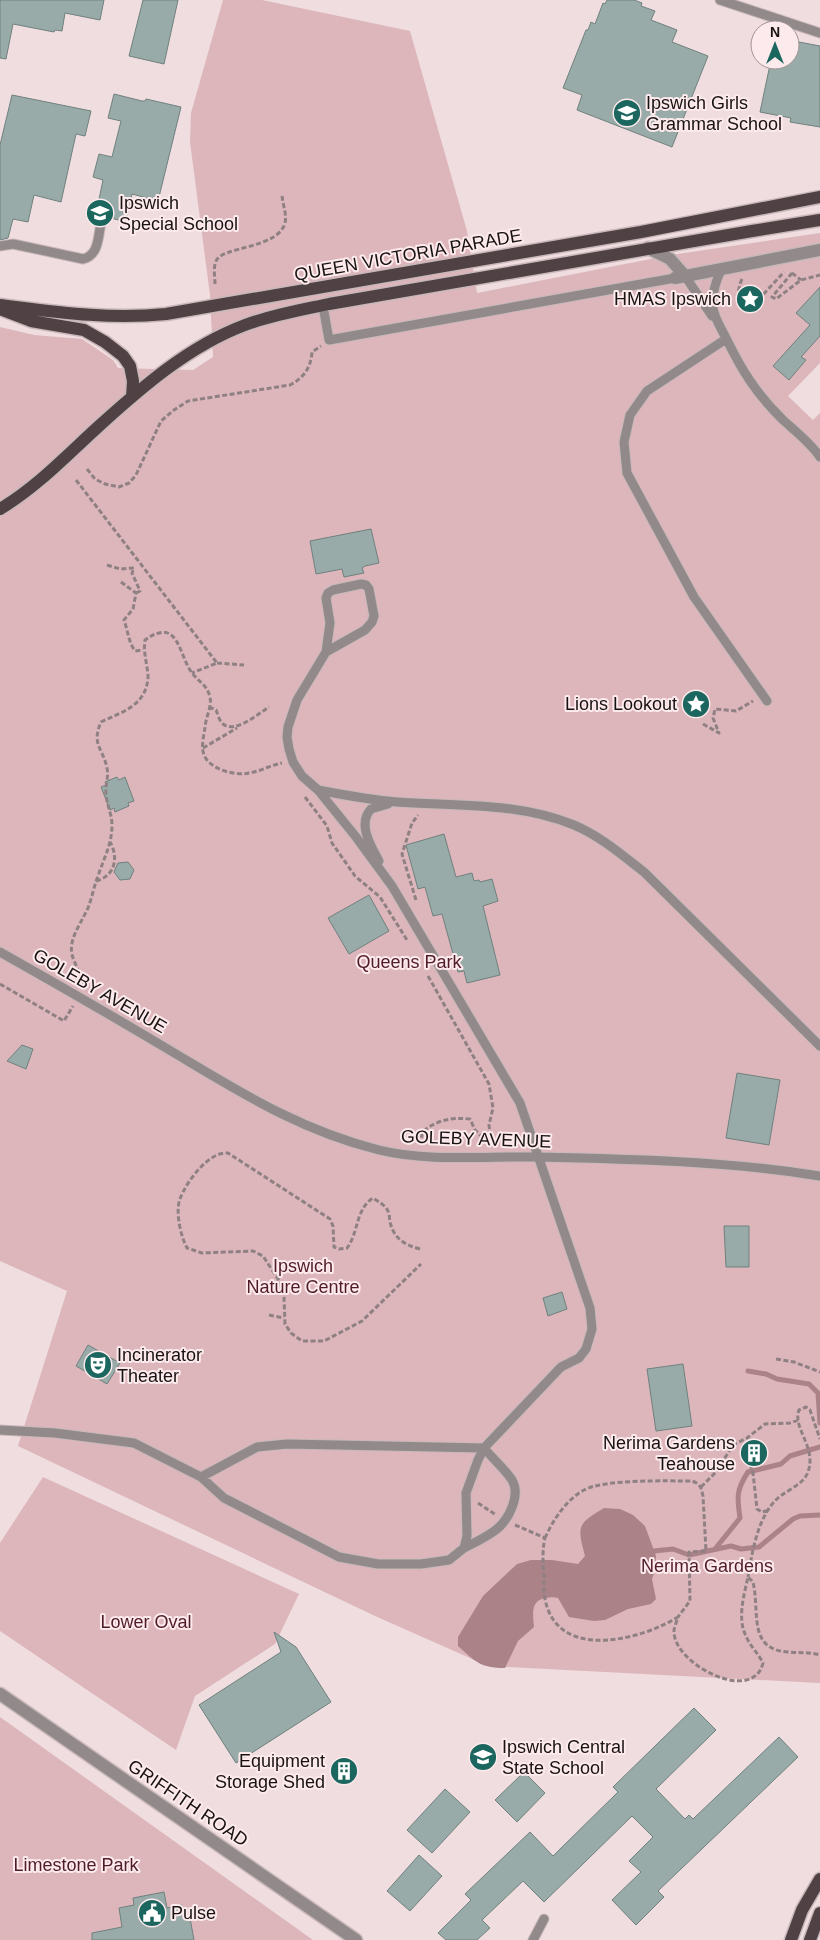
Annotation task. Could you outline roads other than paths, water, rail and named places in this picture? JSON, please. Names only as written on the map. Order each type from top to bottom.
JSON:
[{"type":"main road","name":"QUEEN VICTORIA PARADE","points":[[0,304],[100,316],[138,317],[166,314],[631,234],[820,197]]},
{"type":"main road","name":"QUEEN VICTORIA PARADE","points":[[0,509],[32,487],[132,397],[182,359],[244,325],[322,306],[648,248],[820,220]]},
{"type":"main road","points":[[0,309],[31,322],[84,330],[105,342],[123,356],[130,366],[133,381],[132,397]]},
{"type":"main road","points":[[791,1940],[802,1910],[820,1879]]},
{"type":"main road","points":[[810,1940],[820,1914]]},
{"type":"street","points":[[648,248],[670,258],[680,277],[820,250]]},
{"type":"street","name":"GRIFFITH ROAD","points":[[0,1694],[356,1940]]},
{"type":"lane","points":[[720,0],[820,33]]},
{"type":"lane","points":[[752,0],[756,12]]},
{"type":"lane","points":[[0,246],[13,244],[83,259],[93,255],[96,250],[101,223]]},
{"type":"lane","points":[[721,270],[712,301],[714,316],[740,367],[754,388],[814,448],[820,457]]},
{"type":"lane","points":[[322,306],[329,340],[680,277],[718,324]]},
{"type":"lane","points":[[726,339],[648,391],[630,415],[624,442],[627,473],[694,597],[764,698]]},
{"type":"lane","points":[[326,652],[365,630],[372,622],[374,616],[369,589],[366,586],[361,584],[333,590],[328,593],[326,598],[330,623],[326,652],[297,700],[288,728],[287,742],[293,762],[302,776],[318,790],[392,886]]},
{"type":"lane","points":[[318,790],[396,802],[504,807],[527,810],[576,826],[595,836],[644,872],[820,1046]]},
{"type":"lane","points":[[396,802],[371,809],[365,821],[366,834],[392,886],[520,1103],[590,1308],[592,1329],[586,1349],[579,1358],[561,1367],[484,1448],[472,1473],[466,1493],[467,1536],[464,1548]]},
{"type":"lane","name":"GOLEBY AVENUE","points":[[0,952],[79,996],[256,1102],[289,1119],[346,1141],[382,1151],[420,1155],[726,1164],[820,1176]]},
{"type":"lane","points":[[0,1430],[55,1433],[134,1443],[201,1476],[224,1498],[339,1557],[378,1564],[421,1564],[449,1560],[464,1548],[484,1538],[498,1528],[511,1509],[515,1497],[513,1482],[484,1448],[287,1444],[257,1448],[201,1476]]},
{"type":"lane","points":[[533,1940],[544,1919]]},
{"type":"waterway","points":[[748,1371],[766,1374],[777,1379],[809,1384],[818,1393],[820,1423]]},
{"type":"waterway","points":[[715,1549],[740,1518],[738,1494],[748,1472],[781,1464],[790,1456],[820,1447]]},
{"type":"waterway","points":[[654,1551],[673,1549],[689,1555],[731,1546],[741,1549],[759,1547],[793,1519],[800,1516],[820,1515]]},
{"type":"place","name":"Ipswich Girls Grammar School","points":[[627,113]]},
{"type":"place","name":"Ipswich Special School","points":[[100,213]]},
{"type":"place","name":"HMAS Ipswich","points":[[750,299]]},
{"type":"place","name":"Lions Lookout","points":[[696,704]]},
{"type":"place","name":"Incinerator Theater","points":[[98,1365]]},
{"type":"place","name":"Nerima Gardens Teahouse","points":[[754,1453]]},
{"type":"place","name":"Ipswich Central State School","points":[[483,1757]]},
{"type":"place","name":"Equipment Storage Shed","points":[[344,1771]]},
{"type":"place","name":"Pulse","points":[[152,1913]]},
{"type":"park label","name":"Queens Park","points":[[409,962]]},
{"type":"park label","name":"Ipswich Nature Centre","points":[[303,1276]]},
{"type":"park label","name":"Nerima Gardens","points":[[707,1566]]},
{"type":"park label","name":"Lower Oval","points":[[146,1622]]},
{"type":"park label","name":"Limestone Park","points":[[76,1865]]}]
